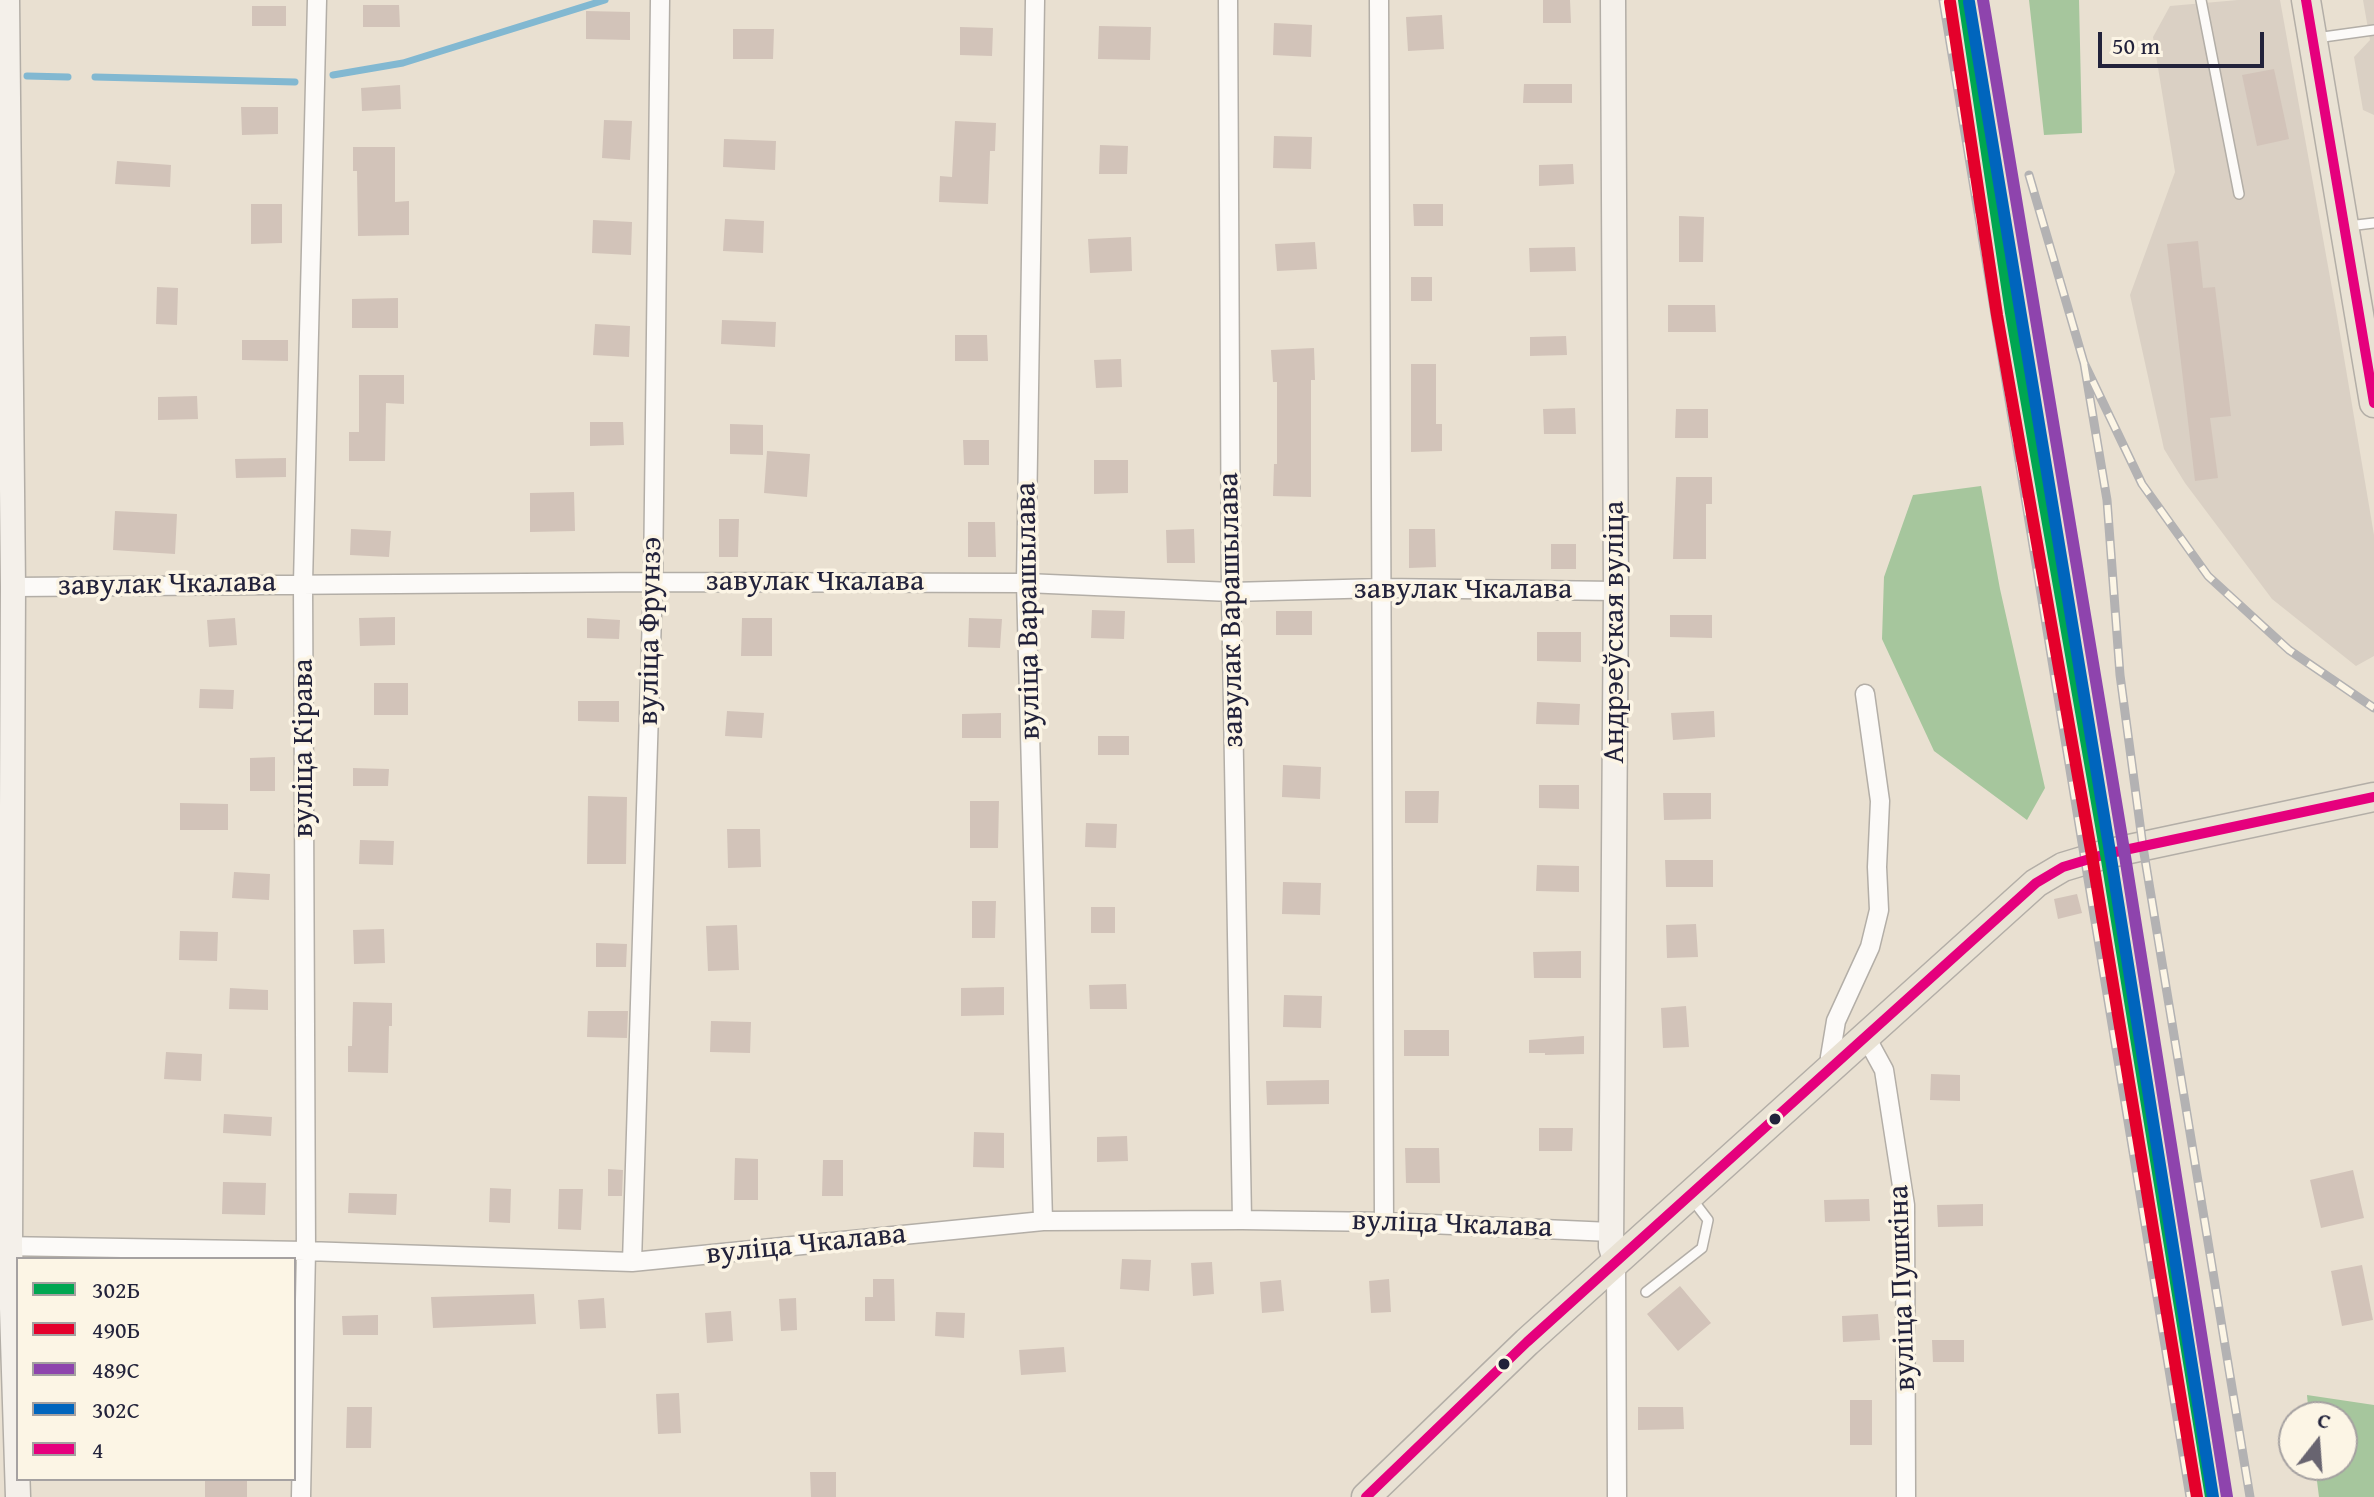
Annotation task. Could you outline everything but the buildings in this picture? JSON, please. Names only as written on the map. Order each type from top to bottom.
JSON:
[{"type":"main road","points":[[2306,0],[2373,386]]},
{"type":"main road","points":[[1366,1497],[1527,1342],[2036,883],[2063,867],[2106,854],[2374,797]]},
{"type":"street","points":[[7,0],[3,47],[13,587],[6,696],[5,1246],[16,1458]]},
{"type":"street","name":"вуліца Кірава","points":[[301,1497],[306,1251],[303,583],[317,0]]},
{"type":"street","name":"вуліца Фрунзэ","points":[[632,1262],[653,582],[660,0]]},
{"type":"street","name":"вуліца Варашылава","points":[[1035,0],[1026,583],[1043,1221]]},
{"type":"street","name":"завулак Варашылава","points":[[1228,0],[1231,592],[1242,1220]]},
{"type":"street","points":[[1379,0],[1384,1222]]},
{"type":"street","name":"Андрэеўская вуліца","points":[[1613,0],[1616,591],[1611,1247],[1616,1263]]},
{"type":"street","name":"завулак Чкалава","points":[[13,587],[653,582],[1026,583],[1231,592],[1381,588],[1616,591]]},
{"type":"street","points":[[1834,1066],[1830,1057],[1836,1021],[1870,947],[1879,910],[1880,801],[1865,694]]},
{"type":"street","name":"вуліца Пушкіна","points":[[1866,1037],[1884,1070],[1905,1205],[1906,1497]]},
{"type":"street","name":"вуліца Чкалава","points":[[5,1246],[306,1251],[632,1262],[1043,1221],[1384,1222],[1611,1232]]},
{"type":"street","points":[[1616,1263],[1617,1497]]},
{"type":"lane","points":[[2201,0],[2239,194]]},
{"type":"lane","points":[[2313,39],[2374,30]]},
{"type":"lane","points":[[2344,227],[2374,223]]},
{"type":"lane","points":[[1646,1292],[1702,1248],[1708,1220],[1690,1196]]},
{"type":"shaded area","points":[[2280,0],[2337,316],[2374,535],[2374,656],[2356,666],[2272,599],[2185,483],[2164,449],[2130,295],[2175,172],[2153,37],[2170,6]]},
{"type":"shaded area","points":[[2363,0],[2374,0],[2374,115],[2363,110],[2354,57],[2370,40]]},
{"type":"green space","points":[[2029,0],[2079,0],[2082,133],[2044,135]]},
{"type":"green space","points":[[1981,486],[2000,589],[2045,788],[2027,820],[1934,751],[1882,639],[1884,577],[1913,495]]},
{"type":"green space","points":[[2307,1395],[2347,1401],[2308,1401]]},
{"type":"green space","points":[[2358,1403],[2374,1405],[2374,1497],[2319,1497],[2317,1481],[2358,1481]]},
{"type":"waterway","points":[[333,75],[403,63],[605,0]]},
{"type":"waterway","points":[[27,76],[68,77]]},
{"type":"waterway","points":[[95,77],[295,82]]},
{"type":"railway","points":[[1943,0],[2190,1497]]},
{"type":"railway","points":[[2029,175],[2084,363],[2142,484],[2208,576],[2289,650],[2374,708]]},
{"type":"railway","points":[[2084,363],[2107,500],[2120,675],[2143,847],[2250,1497]]},
{"type":"transit line","name":"302Б","points":[[1964,0],[2011,313],[2106,854],[2211,1497]]},
{"type":"transit line","name":"489С","points":[[1983,0],[2124,850],[2227,1497]]},
{"type":"transit line","name":"4","points":[[2306,0],[2374,403]]},
{"type":"transit line","name":"490Б","points":[[1950,2],[1997,315],[2092,856],[2197,1497]]},
{"type":"transit line","name":"302С","points":[[1969,2],[2213,1497]]},
{"type":"transit line","name":"4","points":[[1366,1497],[1527,1342],[2036,883],[2063,867],[2106,854],[2374,797]]}]
